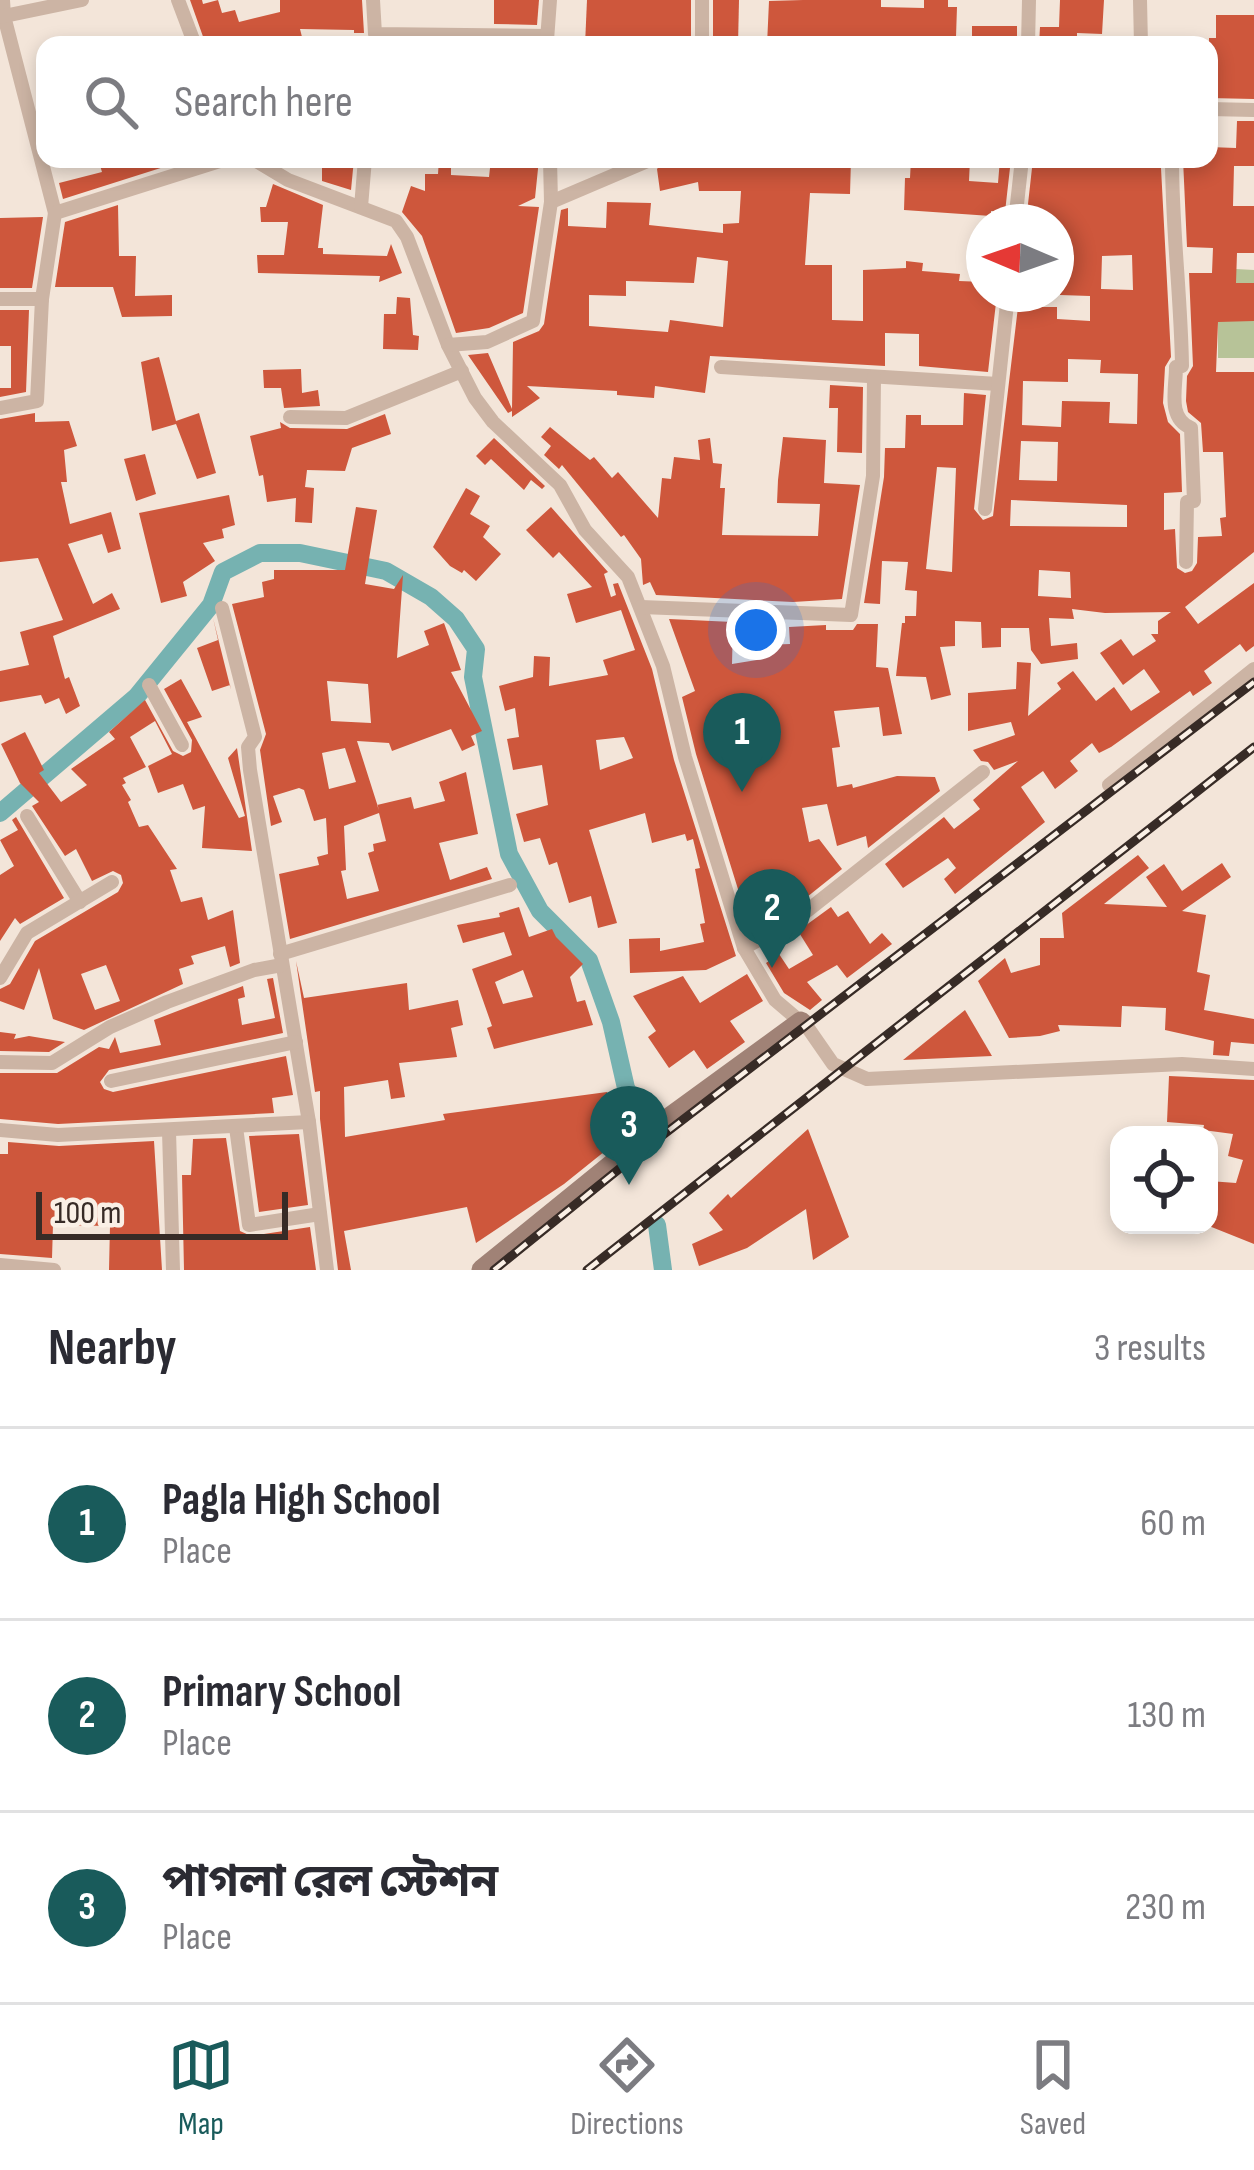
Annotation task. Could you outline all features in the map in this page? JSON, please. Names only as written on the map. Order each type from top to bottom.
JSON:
[{"type":"street","points":[[36,140],[2,11],[82,0]]},
{"type":"street","points":[[178,0],[192,36]]},
{"type":"street","points":[[373,0],[374,36]]},
{"type":"street","points":[[548,36],[550,0]]},
{"type":"street","points":[[702,0],[702,36]]},
{"type":"street","points":[[1028,36],[1029,0]]},
{"type":"street","points":[[1140,0],[1141,36]]},
{"type":"street","points":[[1218,109],[1254,110]]},
{"type":"street","points":[[0,408],[37,401],[42,299],[55,212],[43,168]]},
{"type":"street","points":[[55,212],[197,168]]},
{"type":"street","points":[[267,168],[288,181],[396,220],[407,237],[448,345],[493,422],[560,485],[585,530],[628,578],[663,666],[743,948],[775,1000],[801,1022],[832,1064],[867,1079],[1182,1064],[1254,1069]]},
{"type":"street","points":[[362,207],[364,168]]},
{"type":"street","points":[[448,345],[487,341],[533,321],[551,202],[550,168]]},
{"type":"street","points":[[551,202],[631,168]]},
{"type":"street","points":[[1018,204],[1021,168]]},
{"type":"street","points":[[1172,168],[1182,366],[1176,367],[1175,415],[1191,428],[1194,468],[1194,501],[1186,502],[1186,562]]},
{"type":"street","points":[[0,299],[42,299]]},
{"type":"street","points":[[985,509],[1006,312]]},
{"type":"street","points":[[721,368],[998,384]]},
{"type":"street","points":[[290,417],[346,418],[462,371]]},
{"type":"street","points":[[641,607],[851,615],[873,476],[874,377]]},
{"type":"street","points":[[222,608],[255,737],[248,747],[250,770],[310,1122],[327,1270]]},
{"type":"street","points":[[1109,785],[1254,668]]},
{"type":"street","points":[[149,685],[182,745]]},
{"type":"street","points":[[743,948],[798,918],[983,772]]},
{"type":"street","points":[[28,816],[80,902]]},
{"type":"street","points":[[0,977],[27,933],[112,882]]},
{"type":"street","points":[[0,1062],[52,1063],[110,1027],[166,1002],[281,959],[510,885]]},
{"type":"street","points":[[482,1270],[672,1116],[801,1022]]},
{"type":"street","points":[[111,1081],[296,1042]]},
{"type":"street","points":[[0,1130],[58,1135],[310,1122]]},
{"type":"street","points":[[236,1127],[249,1225],[320,1214]]},
{"type":"street","points":[[169,1131],[173,1270]]},
{"type":"street","points":[[0,1265],[54,1270]]},
{"type":"green space","points":[[1218,268],[1254,270],[1254,358],[1218,358]]},
{"type":"building","points":[[190,0],[203,4],[218,0],[222,13],[235,10],[239,22],[280,12],[280,0],[362,0],[364,33],[300,29],[302,36],[203,36]]},
{"type":"building","points":[[494,0],[539,0],[537,25],[494,24]]},
{"type":"building","points":[[587,0],[691,0],[691,36],[585,36]]},
{"type":"building","points":[[713,0],[739,0],[738,36],[713,36]]},
{"type":"building","points":[[881,0],[881,7],[924,8],[924,0],[948,0],[948,7],[957,7],[956,36],[767,36],[769,1]]},
{"type":"building","points":[[1060,0],[1104,0],[1102,34],[1040,36],[1040,27],[1059,27]]},
{"type":"building","points":[[1216,15],[1254,15],[1254,99],[1218,98]]},
{"type":"building","points":[[972,26],[1017,26],[1017,36],[972,36]]},
{"type":"building","points":[[1237,121],[1254,121],[1254,166],[1234,166],[1233,206],[1254,206],[1254,253],[1237,253],[1236,283],[1254,283],[1254,321],[1218,322],[1216,372],[1254,372],[1254,552],[1185,607],[1198,624],[1254,583],[1254,646],[1246,652],[1240,644],[1204,671],[1212,683],[1193,696],[1190,691],[1111,747],[1099,753],[1092,743],[1070,761],[1078,771],[1055,789],[1043,771],[1021,787],[1045,822],[955,894],[944,879],[956,868],[948,858],[903,888],[885,864],[944,817],[954,829],[980,809],[973,800],[1018,761],[994,770],[981,761],[973,750],[1015,735],[1011,722],[968,731],[968,693],[1016,689],[1017,662],[1031,663],[1028,716],[1061,689],[1057,683],[1073,671],[1096,701],[1114,687],[1131,711],[1160,692],[1144,669],[1123,685],[1100,653],[1121,639],[1133,656],[1156,641],[1151,634],[1158,634],[1158,621],[1171,612],[1072,609],[1074,619],[1049,618],[1051,646],[1077,643],[1078,659],[1041,664],[1031,650],[1029,628],[1001,628],[1001,647],[982,648],[981,622],[955,621],[955,646],[940,647],[951,695],[931,700],[926,677],[896,676],[902,623],[905,616],[916,616],[917,591],[905,590],[908,562],[882,561],[880,604],[864,603],[885,448],[905,448],[906,415],[921,415],[921,425],[963,425],[964,393],[986,395],[974,509],[983,520],[993,516],[1017,312],[1057,312],[1057,319],[1090,321],[1090,296],[1074,295],[1074,204],[1028,204],[1032,168],[1161,168],[1171,357],[1165,367],[1163,403],[1168,422],[1180,434],[1182,492],[1164,493],[1164,530],[1175,529],[1177,568],[1192,571],[1198,537],[1222,536],[1220,518],[1226,517],[1223,452],[1203,452],[1201,423],[1188,412],[1186,401],[1187,376],[1193,366],[1189,273],[1212,273],[1213,248],[1187,247],[1183,168],[1218,168],[1218,147],[1236,148]],"holes":[[[1132,255],[1133,290],[1101,289],[1102,256]],[[1068,359],[1101,360],[1100,373],[1138,374],[1137,424],[1109,423],[1110,402],[1062,401],[1061,427],[1022,425],[1023,381],[1068,382]],[[1021,441],[1058,442],[1057,481],[1019,480]],[[937,467],[956,468],[952,572],[926,569]],[[1011,500],[1127,505],[1127,527],[1010,526]],[[1039,570],[1070,572],[1071,598],[1038,596]]]},
{"type":"building","points":[[101,168],[161,168],[63,199],[59,183],[102,172]]},
{"type":"building","points":[[322,168],[353,168],[351,190],[322,181]]},
{"type":"building","points":[[438,168],[451,168],[451,175],[489,177],[490,168],[538,168],[535,198],[518,206],[539,207],[523,313],[489,328],[456,333],[422,236],[402,212],[411,186],[425,191],[425,174],[438,174]]},
{"type":"building","points":[[658,168],[851,168],[850,194],[810,193],[805,265],[832,265],[832,320],[863,321],[863,270],[906,268],[906,261],[923,263],[922,271],[960,274],[959,281],[966,281],[966,312],[995,312],[988,372],[919,366],[919,334],[885,333],[885,366],[710,356],[705,393],[655,386],[654,398],[527,386],[540,398],[512,417],[468,355],[488,353],[512,409],[513,342],[544,324],[561,210],[568,208],[568,226],[606,228],[607,202],[651,203],[649,225],[723,233],[723,224],[739,223],[741,191],[699,191],[698,182],[660,191]],"holes":[[[697,257],[728,261],[723,327],[670,320],[668,332],[589,326],[589,295],[626,296],[626,281],[694,283]]]},
{"type":"building","points":[[911,168],[970,168],[969,181],[998,183],[999,168],[1010,168],[1006,204],[966,204],[966,214],[904,210],[905,178],[910,178]]},
{"type":"building","points":[[273,184],[323,205],[318,248],[323,248],[323,254],[387,256],[391,244],[402,273],[379,282],[380,276],[258,273],[257,255],[284,255],[288,222],[261,222],[260,207],[266,207]]},
{"type":"building","points":[[118,205],[119,256],[136,256],[135,296],[172,295],[172,316],[122,317],[113,287],[55,287],[65,222]]},
{"type":"building","points":[[43,217],[32,288],[0,288],[0,218]]},
{"type":"building","points":[[397,297],[410,298],[418,350],[383,349],[384,314],[396,314]]},
{"type":"building","points":[[0,310],[29,310],[26,392],[0,397],[0,388],[11,388],[11,346],[0,346]]},
{"type":"building","points":[[159,357],[176,421],[199,413],[216,473],[197,479],[176,424],[152,431],[141,362]]},
{"type":"building","points":[[301,369],[302,393],[318,390],[320,406],[284,408],[281,388],[264,388],[263,370]]},
{"type":"building","points":[[830,385],[863,387],[862,453],[837,452],[838,408],[829,408]]},
{"type":"building","points":[[35,413],[35,422],[69,421],[77,446],[64,450],[67,482],[61,482],[70,524],[111,512],[121,549],[108,553],[102,534],[68,544],[93,604],[112,593],[120,609],[53,636],[65,679],[69,677],[80,706],[66,714],[59,698],[45,704],[41,695],[0,702],[0,671],[29,665],[20,632],[63,620],[38,558],[0,562],[0,419]]},
{"type":"building","points":[[385,414],[391,434],[352,448],[345,471],[307,470],[305,487],[314,488],[312,523],[295,522],[296,498],[267,502],[250,436],[281,428],[280,422],[290,428],[347,429]]},
{"type":"building","points":[[550,427],[590,460],[594,457],[612,478],[618,472],[658,518],[662,478],[671,479],[674,457],[700,460],[698,440],[710,438],[713,463],[722,464],[720,488],[725,488],[722,535],[818,536],[820,504],[777,503],[778,480],[783,437],[826,440],[824,483],[860,485],[842,599],[793,602],[656,595],[650,582],[643,585],[641,559],[624,535],[562,465],[559,469],[544,455],[551,446],[541,437]]},
{"type":"building","points":[[494,438],[545,486],[542,489],[531,480],[524,490],[491,459],[485,465],[476,456]]},
{"type":"building","points":[[145,454],[156,494],[136,501],[124,459]]},
{"type":"building","points":[[466,488],[480,496],[470,514],[490,526],[483,537],[501,554],[476,581],[450,566],[433,547]]},
{"type":"building","points":[[229,495],[235,525],[222,529],[224,538],[203,543],[215,561],[183,582],[187,596],[161,603],[139,513]]},
{"type":"building","points":[[356,507],[377,510],[365,584],[394,589],[403,575],[397,658],[429,645],[424,631],[444,623],[461,670],[451,672],[482,731],[471,736],[475,745],[462,751],[451,729],[392,751],[389,743],[357,741],[377,805],[411,797],[414,809],[445,801],[439,782],[466,772],[478,834],[439,843],[450,880],[487,867],[492,879],[290,939],[279,874],[319,865],[317,857],[328,854],[326,818],[314,821],[304,790],[299,788],[273,796],[282,822],[271,826],[260,750],[266,734],[232,604],[264,597],[262,582],[274,579],[274,570],[345,570]],"holes":[[[327,681],[368,684],[371,723],[331,721]],[[345,748],[356,782],[329,789],[322,753]],[[379,813],[386,841],[373,844],[374,851],[368,853],[379,891],[347,899],[341,871],[346,870],[344,826]]]},
{"type":"building","points":[[551,507],[608,572],[604,574],[611,597],[616,595],[613,584],[618,583],[652,669],[674,760],[736,956],[706,970],[630,973],[629,939],[660,938],[660,951],[704,942],[695,869],[700,868],[693,839],[687,841],[685,834],[652,843],[645,813],[589,830],[617,923],[598,928],[591,896],[569,903],[557,862],[549,865],[540,838],[524,842],[516,814],[548,805],[542,765],[513,770],[507,739],[519,737],[515,708],[505,711],[499,686],[533,677],[534,656],[550,657],[549,686],[608,675],[603,660],[635,650],[621,610],[576,623],[567,594],[592,587],[559,552],[553,558],[526,530]],"holes":[[[624,737],[633,758],[600,770],[596,740]]]},
{"type":"building","points":[[213,618],[230,685],[212,691],[197,648],[218,640]]},
{"type":"building","points":[[669,619],[733,622],[732,664],[763,659],[763,645],[790,644],[789,627],[826,625],[826,630],[853,630],[857,624],[878,624],[876,667],[888,668],[902,734],[883,736],[879,707],[834,711],[840,747],[832,748],[837,787],[852,784],[853,788],[897,776],[935,777],[940,791],[868,848],[866,836],[837,846],[827,804],[802,808],[809,842],[819,839],[842,869],[792,909],[751,931],[696,754],[682,697],[695,691]]},
{"type":"building","points":[[181,679],[202,717],[187,722],[239,818],[245,816],[228,758],[237,748],[252,851],[202,848],[205,806],[193,810],[183,784],[158,793],[148,766],[172,754],[155,721],[130,737],[146,767],[123,778],[126,783],[122,785],[139,827],[148,825],[177,869],[170,870],[181,902],[202,897],[208,920],[233,910],[240,963],[230,967],[225,946],[191,956],[194,964],[179,969],[183,984],[84,1030],[53,1019],[39,968],[24,1010],[0,1001],[0,989],[10,984],[35,941],[118,892],[123,883],[113,871],[92,881],[76,849],[65,856],[32,806],[39,802],[20,783],[1,744],[25,732],[44,770],[39,773],[61,802],[87,785],[71,769],[115,739],[109,732],[145,700],[173,751],[183,756],[191,752],[192,740],[164,689]],"holes":[[[106,965],[120,1001],[95,1010],[81,974]]]},
{"type":"building","points":[[16,817],[64,898],[20,924],[15,918],[0,941],[0,875],[14,866],[0,840],[18,830],[12,820]]},
{"type":"building","points":[[1138,855],[1149,868],[1104,904],[1167,907],[1146,877],[1164,864],[1182,891],[1222,863],[1231,877],[1182,911],[1206,915],[1197,972],[1210,975],[1204,1010],[1254,1019],[1254,1044],[1231,1042],[1229,1056],[1213,1055],[1214,1041],[1165,1030],[1166,1008],[1122,1006],[1121,1027],[1058,1025],[1060,1031],[1009,1038],[978,981],[1005,958],[1011,973],[1040,965],[1040,938],[1064,938],[1062,913]]},
{"type":"building","points":[[519,907],[529,937],[552,929],[583,964],[570,977],[577,1002],[585,1000],[593,1025],[494,1049],[487,1028],[492,1026],[472,969],[512,955],[504,932],[463,943],[457,925],[500,917],[499,913]],"holes":[[[523,970],[533,997],[503,1004],[495,982]]]},
{"type":"building","points":[[831,907],[838,917],[848,911],[870,944],[882,933],[892,944],[847,978],[837,965],[807,982],[822,1000],[810,1010],[784,993],[766,963],[779,954],[789,969],[813,955],[798,931]]},
{"type":"building","points":[[296,961],[304,998],[407,983],[409,1010],[458,1000],[463,1025],[451,1028],[457,1057],[399,1063],[405,1097],[391,1099],[388,1080],[344,1087],[345,1137],[445,1120],[443,1114],[607,1092],[625,1135],[564,1184],[476,1243],[467,1207],[344,1231],[351,1270],[338,1270],[320,1091],[315,1092]]},
{"type":"building","points":[[747,974],[763,1001],[730,1021],[745,1042],[707,1069],[694,1050],[669,1068],[648,1037],[656,1031],[633,996],[683,976],[700,1003]]},
{"type":"building","points":[[273,978],[283,1033],[109,1070],[100,1082],[113,1092],[286,1056],[293,1095],[272,1098],[274,1113],[58,1124],[0,1119],[0,1073],[57,1073],[99,1047],[109,1049],[115,1037],[120,1053],[161,1045],[154,1020],[243,986],[245,997],[238,999],[242,1025],[275,1018],[267,979]]},
{"type":"building","points":[[965,1010],[992,1056],[903,1060]]},
{"type":"building","points":[[0,1032],[16,1034],[14,1039],[29,1036],[65,1042],[49,1052],[0,1051]]},
{"type":"building","points":[[1169,1076],[1254,1080],[1254,1244],[1218,1230],[1218,1182],[1236,1183],[1243,1160],[1228,1156],[1233,1134],[1218,1132],[1218,1126],[1167,1122]]},
{"type":"building","points":[[808,1129],[849,1237],[813,1260],[806,1209],[747,1248],[699,1266],[692,1244],[723,1230],[709,1213]]},
{"type":"building","points":[[299,1134],[308,1205],[259,1212],[249,1136]]},
{"type":"building","points":[[226,1138],[240,1231],[251,1236],[310,1227],[316,1270],[184,1270],[182,1175],[191,1175],[193,1139]]},
{"type":"building","points":[[154,1141],[162,1270],[109,1270],[110,1226],[53,1225],[52,1258],[0,1254],[0,1154],[8,1154],[8,1142],[59,1146]]},
{"type":"waterway","points":[[0,813],[137,696],[211,605],[223,572],[260,553],[300,553],[386,571],[431,597],[456,619],[476,649],[473,677],[509,854],[540,911],[589,960],[611,1022],[626,1088],[639,1111]]},
{"type":"waterway","points":[[657,1225],[663,1270]]},
{"type":"railway","points":[[494,1270],[629,1161],[1254,682]]},
{"type":"railway","points":[[587,1270],[1254,747]]},
{"type":"place","name":"Pagla High School","points":[[742,792]]},
{"type":"place","name":"Primary School","points":[[772,968]]},
{"type":"place","name":"পাগলা রেল স্টেশন","points":[[629,1185]]}]
